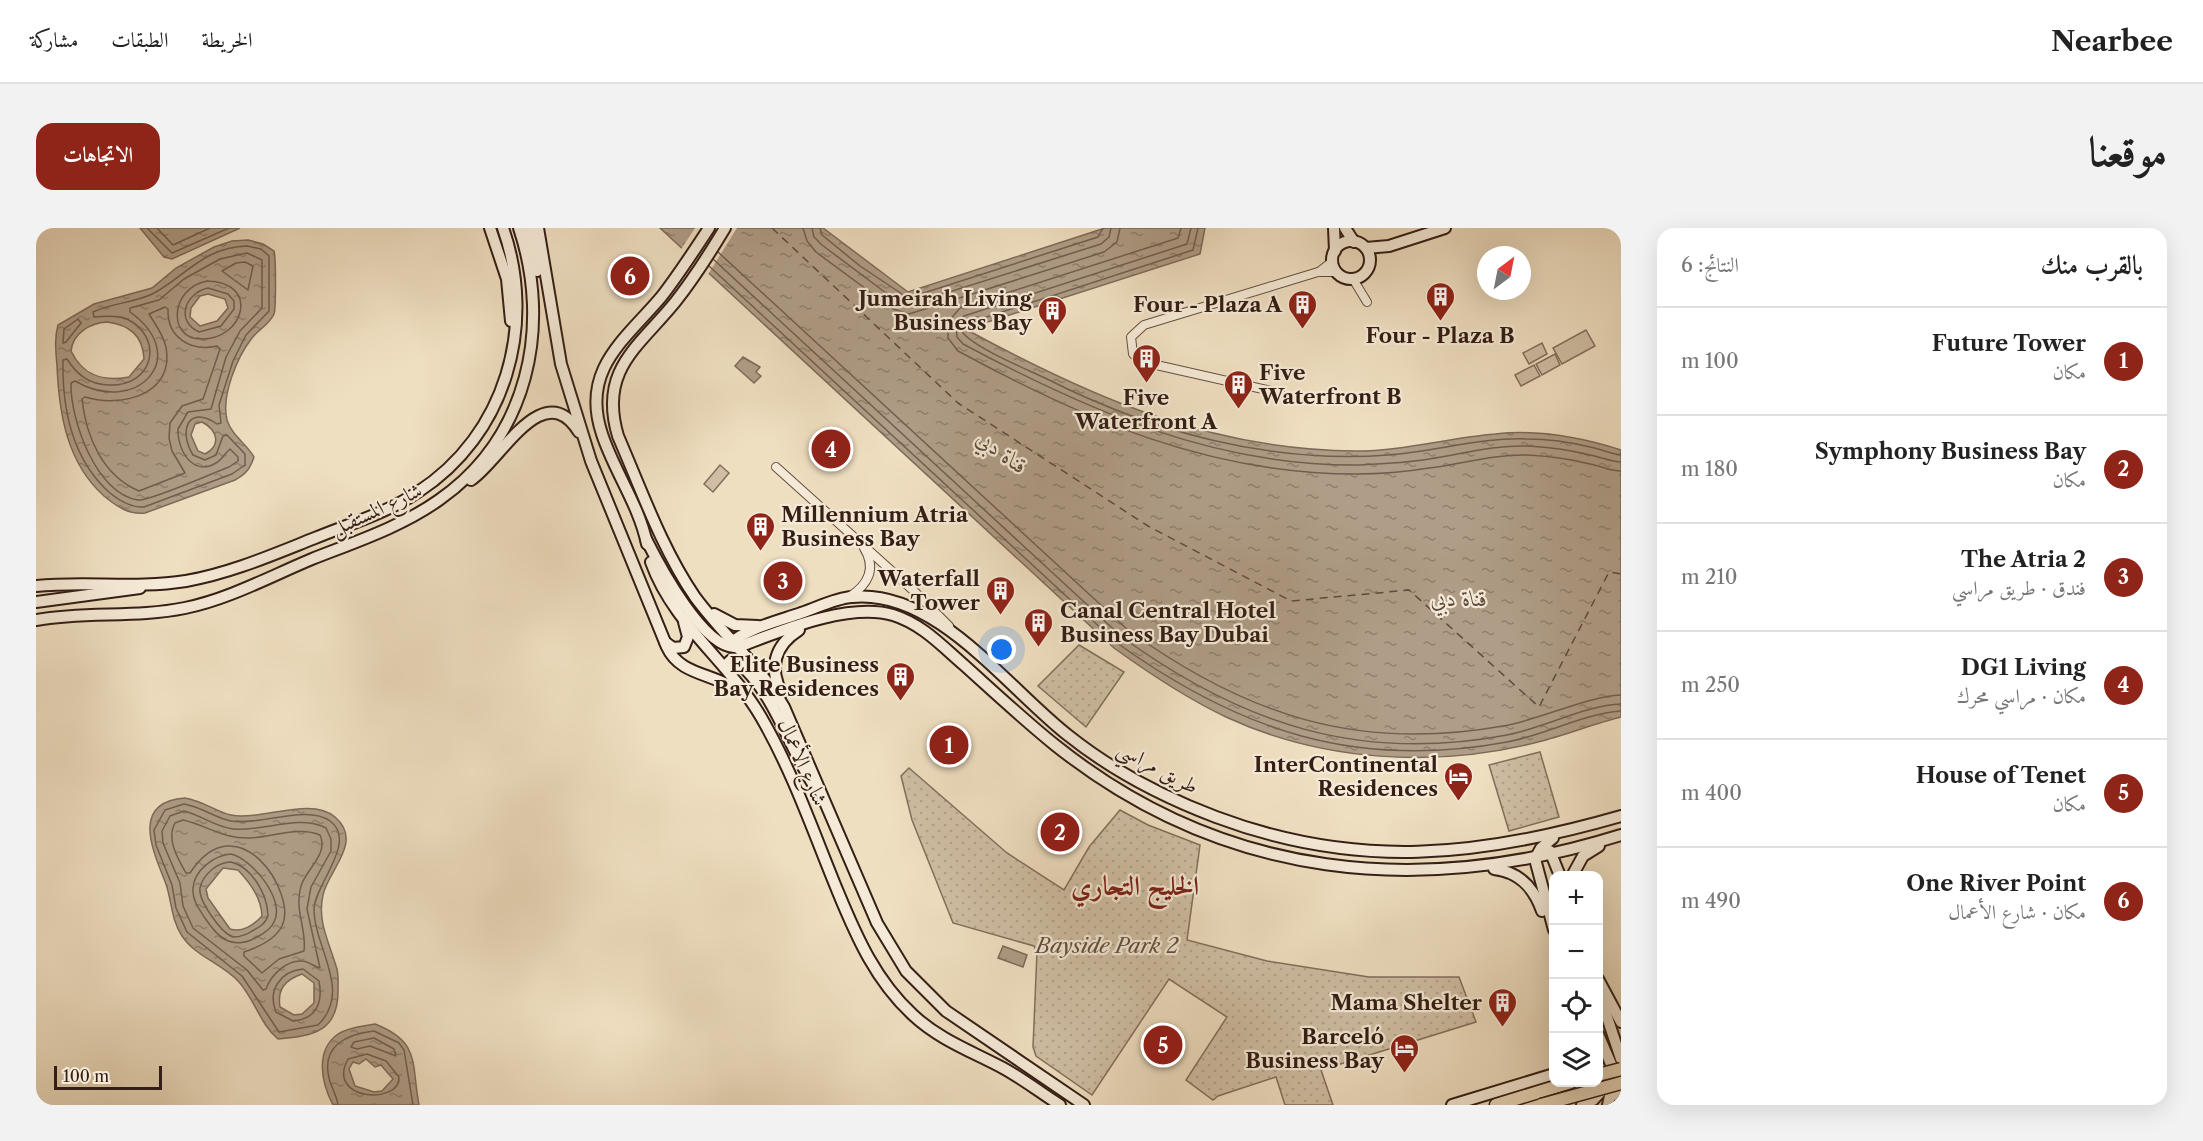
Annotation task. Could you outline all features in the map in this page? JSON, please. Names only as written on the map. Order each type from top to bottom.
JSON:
[{"type":"main road","points":[[1541,1105],[1615,1076]]},
{"type":"main road","points":[[1496,1105],[1557,1087]]},
{"type":"street","points":[[490,228],[500,254],[509,292],[509,368]]},
{"type":"street","name":"شارع المستقبل","points":[[36,586],[84,583],[155,584],[201,578],[248,565],[385,510],[419,492],[449,467],[475,438],[495,405],[509,368],[517,330],[517,291],[514,265],[503,228]]},
{"type":"street","name":"شارع المستقبل","points":[[36,620],[155,613],[205,603],[394,526],[425,509],[454,488],[489,451],[506,423],[520,392],[532,344],[534,289],[519,228]]},
{"type":"street","points":[[529,228],[537,267],[534,289]]},
{"type":"street","points":[[538,228],[557,349],[606,500],[669,653],[682,667],[721,680],[754,705]]},
{"type":"street","name":"شارع الأعمال","points":[[709,228],[672,282],[608,359],[600,378],[596,410],[602,433],[646,539],[659,582],[683,619],[754,705],[778,751],[861,945],[890,990],[914,1016],[943,1038],[1015,1075],[1060,1105]]},
{"type":"street","name":"شارع الأعمال","points":[[725,228],[682,294],[643,337],[619,370],[614,385],[614,419],[623,447],[670,552],[695,596],[732,645],[779,699],[811,765],[880,930],[897,960],[915,982],[946,1011],[1084,1105]]},
{"type":"street","points":[[1334,228],[1335,261],[1344,277],[1357,277],[1367,269],[1368,254]]},
{"type":"street","points":[[1345,228],[1354,242],[1368,254]]},
{"type":"street","points":[[1368,254],[1445,228]]},
{"type":"street","points":[[1280,393],[1143,362],[1133,354],[1131,337],[1144,325],[1318,272],[1335,261],[1345,242],[1354,242]]},
{"type":"street","points":[[1357,277],[1367,302]]},
{"type":"street","points":[[454,488],[485,470],[522,426],[540,415],[554,413],[570,420],[587,444]]},
{"type":"street","points":[[776,467],[939,614],[954,634]]},
{"type":"street","points":[[646,539],[670,583],[689,610],[732,645],[720,662]]},
{"type":"street","points":[[849,597],[863,587],[870,574],[870,559],[861,542]]},
{"type":"street","points":[[36,602],[129,591],[155,584]]},
{"type":"street","points":[[695,596],[729,623],[748,627],[768,625]]},
{"type":"street","name":"طريق مراسي","points":[[732,645],[768,625],[849,597],[875,597],[904,603],[931,615],[1070,737],[1129,776],[1193,807],[1329,847],[1375,852],[1436,852],[1485,843],[1515,844],[1565,833],[1621,816]]},
{"type":"street","name":"طريق مراسي","points":[[732,645],[860,611],[891,614],[928,633],[1076,761],[1150,807],[1216,836],[1279,855],[1348,868],[1415,871],[1482,867],[1535,859],[1617,836]]},
{"type":"street","points":[[665,641],[677,649],[686,644],[688,637],[683,619]]},
{"type":"street","points":[[809,623],[785,641],[776,658],[774,670],[776,682],[796,721],[811,765]]},
{"type":"street","points":[[732,677],[727,664],[736,660],[773,704],[805,771],[827,804]]},
{"type":"street","points":[[999,675],[1001,663]]},
{"type":"street","points":[[1553,925],[1535,859],[1543,845],[1565,833]]},
{"type":"street","points":[[1565,833],[1559,842],[1563,849],[1570,850]]},
{"type":"street","points":[[1575,871],[1583,856],[1617,836]]},
{"type":"street","points":[[1530,840],[1543,845],[1552,855],[1558,871]]},
{"type":"street","points":[[1515,844],[1522,847],[1525,854],[1516,862]]},
{"type":"street","points":[[1482,867],[1509,872],[1523,880],[1533,891],[1549,925]]},
{"type":"street","points":[[1603,987],[1621,1022]]},
{"type":"street","points":[[1603,1002],[1621,1057],[1608,1105]]},
{"type":"street","points":[[1603,1062],[1621,1057]]},
{"type":"street","points":[[1603,1064],[1615,1076],[1621,1101],[1608,1105]]},
{"type":"street","points":[[1533,1080],[1549,1069]]},
{"type":"street","points":[[1452,1105],[1549,1075]]},
{"type":"street","points":[[1582,1105],[1603,1090],[1615,1076]]},
{"type":"street","points":[[1603,1090],[1608,1105]]},
{"type":"green space","points":[[1586,330],[1595,346],[1562,364],[1553,348]]},
{"type":"green space","points":[[1542,343],[1547,354],[1529,364],[1523,353]]},
{"type":"green space","points":[[1555,354],[1560,365],[1542,375],[1536,364]]},
{"type":"green space","points":[[1534,365],[1540,376],[1521,386],[1515,375]]},
{"type":"green space","points":[[720,465],[729,473],[713,492],[704,484]]},
{"type":"green space","points":[[1079,645],[1124,672],[1086,727],[1038,686]]},
{"type":"green space","points":[[1540,752],[1559,817],[1509,831],[1489,765]]},
{"type":"green space","name":"Bayside Park 2","points":[[909,768],[1007,853],[1064,890],[1089,847],[1120,810],[1148,825],[1200,845],[1187,940],[1267,961],[1369,977],[1459,977],[1476,1022],[1321,1070],[1333,1105],[1285,1105],[1276,1077],[1218,1096],[1213,1100],[1186,1080],[1227,1017],[1169,979],[1092,1095],[1036,1056],[1033,1047],[1037,952],[1034,946],[953,923],[912,820],[901,776]]},
{"type":"water","points":[[140,228],[240,228],[172,259],[164,257]]},
{"type":"water","name":"قناة دبي","points":[[660,228],[823,228],[908,292],[1105,228],[1205,228],[1200,254],[969,328],[969,331],[1061,378],[1154,416],[1251,441],[1302,448],[1355,451],[1391,449],[1477,436],[1543,433],[1590,441],[1621,450],[1621,717],[1548,739],[1499,750],[1420,757],[1340,752],[1301,744],[1263,732],[1211,710],[1114,648]]},
{"type":"water","points":[[248,240],[263,244],[274,251],[275,256],[274,314],[246,346],[236,366],[226,400],[229,426],[254,457],[247,471],[235,480],[145,513],[128,511],[109,500],[91,483],[73,453],[67,437],[60,402],[56,346],[58,325],[94,304],[152,288],[176,268],[214,247],[232,241]],"holes":[[[208,294],[225,299],[228,308],[217,321],[200,326],[190,317],[191,308],[200,296]],[[101,323],[115,323],[128,329],[138,338],[144,359],[129,377],[102,378],[88,372],[71,351],[75,339],[83,330]],[[202,422],[207,425],[216,438],[214,446],[205,454],[198,451],[191,435],[195,424]]]},
{"type":"water","points":[[743,357],[760,367],[756,372],[761,376],[754,383],[735,366]]},
{"type":"water","points":[[185,798],[226,814],[243,816],[313,809],[325,811],[335,817],[343,827],[346,836],[345,846],[323,895],[323,923],[337,969],[338,980],[334,1014],[322,1029],[303,1036],[278,1039],[239,982],[195,950],[182,936],[178,930],[166,884],[156,858],[150,831],[151,819],[157,809],[168,802]],"holes":[[[223,868],[238,870],[251,885],[260,903],[262,916],[243,929],[230,929],[208,898],[206,889]],[[302,974],[314,983],[314,1003],[302,1014],[294,1015],[280,1007],[280,995],[287,982]]]},
{"type":"water","points":[[1003,946],[1027,955],[1023,967],[998,958]]},
{"type":"water","points":[[375,1024],[390,1031],[407,1046],[414,1066],[419,1105],[333,1105],[323,1078],[322,1068],[323,1058],[330,1041],[351,1028]],"holes":[[[366,1059],[375,1067],[381,1065],[393,1079],[382,1091],[374,1092],[355,1086],[349,1069],[353,1062],[359,1064]]]},
{"type":"pier","points":[[695,228],[737,228],[707,276],[680,251]]},
{"type":"ferry route","points":[[772,228],[958,403],[1148,526],[1291,601],[1409,590],[1539,707],[1609,572],[1621,574]]},
{"type":"place","name":"One River Point","points":[[630,276]]},
{"type":"place","name":"Four - Plaza B","points":[[1440,322]]},
{"type":"place","name":"Four - Plaza A","points":[[1303,330]]},
{"type":"place","name":"Jumeirah Living Business Bay","points":[[1053,336]]},
{"type":"place","name":"Five Waterfront A","points":[[1146,384]]},
{"type":"place","name":"Five Waterfront B","points":[[1238,410]]},
{"type":"place","name":"DG1 Living","points":[[831,449]]},
{"type":"place","name":"Millennium Atria Business Bay","points":[[760,552]]},
{"type":"place","name":"The Atria 2","points":[[783,581]]},
{"type":"place","name":"Waterfall Tower","points":[[1001,616]]},
{"type":"place","name":"Canal Central Hotel Business Bay Dubai","points":[[1039,648]]},
{"type":"place","name":"Elite Business Bay Residences","points":[[900,702]]},
{"type":"place","name":"Future Tower","points":[[949,745]]},
{"type":"place","name":"InterContinental Residences","points":[[1459,802]]},
{"type":"place","name":"Symphony Business Bay","points":[[1060,832]]},
{"type":"place","name":"Mama Shelter","points":[[1503,1028]]},
{"type":"place","name":"House of Tenet","points":[[1163,1045]]},
{"type":"place","name":"Barceló Business Bay","points":[[1405,1074]]},
{"type":"district","name":"الخليج التجاري","points":[[1135,885]]}]
